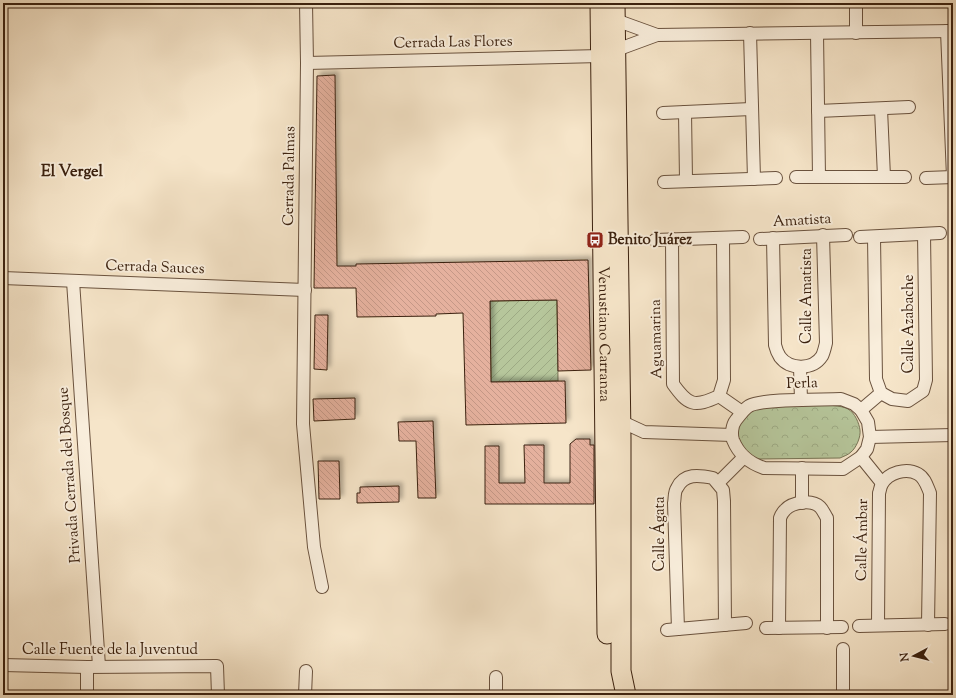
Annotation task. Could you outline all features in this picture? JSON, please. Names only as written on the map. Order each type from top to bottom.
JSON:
[{"type":"main road","name":"Venustiano Carranza","points":[[608,10],[614,419],[612,655]]},
{"type":"main road","points":[[612,655],[613,695]]},
{"type":"main road","points":[[612,655],[621,671],[626,695]]},
{"type":"street","name":"Cerrada Palmas","points":[[306,3],[307,63],[303,424],[314,547],[322,587]]},
{"type":"street","points":[[856,3],[856,33]]},
{"type":"street","points":[[608,10],[657,35],[950,31],[953,177],[926,178]]},
{"type":"street","points":[[750,33],[754,179]]},
{"type":"street","points":[[816,33],[819,177]]},
{"type":"street","name":"Cerrada Las Flores","points":[[307,63],[608,53],[657,35]]},
{"type":"street","points":[[818,111],[908,107]]},
{"type":"street","points":[[663,113],[751,108]]},
{"type":"street","points":[[881,109],[884,177]]},
{"type":"street","points":[[685,112],[686,180]]},
{"type":"street","points":[[796,177],[905,177]]},
{"type":"street","points":[[664,182],[686,180],[776,178]]},
{"type":"street","points":[[860,237],[940,233]]},
{"type":"street","name":"Amatista","points":[[760,239],[846,234]]},
{"type":"street","name":"Calle Azabache","points":[[881,394],[892,399],[908,401],[923,391],[926,380],[924,234]]},
{"type":"street","name":"Calle Amatista","points":[[773,238],[775,345],[780,357],[789,364],[800,367],[815,363],[822,355],[826,343],[823,235]]},
{"type":"street","points":[[655,240],[743,237]]},
{"type":"street","points":[[723,238],[724,380],[719,396],[742,412],[734,423],[732,435],[736,448],[753,464],[764,468],[843,468],[861,457],[867,449],[870,437],[868,422],[861,410],[881,394],[876,379],[874,237]]},
{"type":"street","name":"Aguamarina","points":[[672,239],[673,384],[687,401],[700,404],[719,396]]},
{"type":"street","name":"Cerrada Sauces","points":[[3,278],[305,290]]},
{"type":"street","name":"Privada Cerrada del Bosque","points":[[73,281],[93,667],[87,695]]},
{"type":"street","points":[[800,367],[801,400]]},
{"type":"street","name":"Perla","points":[[742,412],[749,406],[762,402],[841,399],[854,404],[861,410]]},
{"type":"street","points":[[614,419],[644,432],[732,435]]},
{"type":"street","points":[[614,448],[644,432]]},
{"type":"street","points":[[870,437],[953,435]]},
{"type":"street","points":[[744,457],[718,483],[722,490],[724,501],[725,625],[746,623]]},
{"type":"street","points":[[861,457],[882,484]]},
{"type":"street","points":[[802,468],[802,503]]},
{"type":"street","name":"Calle Ámbar","points":[[878,625],[879,493],[882,484],[895,472],[907,471],[918,474],[926,482],[930,493],[928,625]]},
{"type":"street","name":"Calle Ágata","points":[[718,483],[713,478],[691,476],[682,481],[676,489],[674,504],[672,630],[725,625]]},
{"type":"street","points":[[827,628],[827,518],[820,507],[812,503],[791,505],[785,510],[780,518],[773,628],[827,628],[842,627]]},
{"type":"street","points":[[859,626],[945,624]]},
{"type":"street","points":[[843,649],[843,695]]},
{"type":"street","name":"Calle Fuente de la Juventud","points":[[3,666],[217,666],[218,695]]},
{"type":"street","points":[[305,695],[306,671]]},
{"type":"street","points":[[496,677],[496,695]]},
{"type":"green space","points":[[557,300],[558,381],[491,382],[490,301]]},
{"type":"green space","points":[[762,405],[832,405],[848,409],[853,413],[859,424],[859,439],[849,454],[840,458],[758,459],[749,455],[738,437],[737,430],[747,412]]},
{"type":"building","points":[[335,75],[337,266],[356,266],[356,264],[588,260],[591,370],[558,371],[557,300],[490,301],[491,382],[565,381],[566,423],[466,425],[463,313],[436,314],[436,316],[357,317],[356,288],[314,288],[317,76]]},
{"type":"building","points":[[315,315],[328,315],[327,370],[314,369]]},
{"type":"building","points":[[355,398],[355,419],[314,421],[313,399]]},
{"type":"building","points":[[433,421],[436,498],[418,498],[416,441],[399,441],[398,422]]},
{"type":"building","points":[[576,439],[590,439],[590,445],[594,445],[594,504],[485,504],[485,446],[499,446],[499,483],[525,483],[524,445],[544,445],[544,483],[570,483],[570,444]]},
{"type":"building","points":[[318,461],[339,461],[340,499],[319,499]]},
{"type":"building","points":[[399,486],[399,502],[357,503],[357,493],[360,493],[360,487]]},
{"type":"place","name":"Benito Juárez","points":[[595,240]]},
{"type":"district","name":"El Vergel","points":[[72,172]]}]
